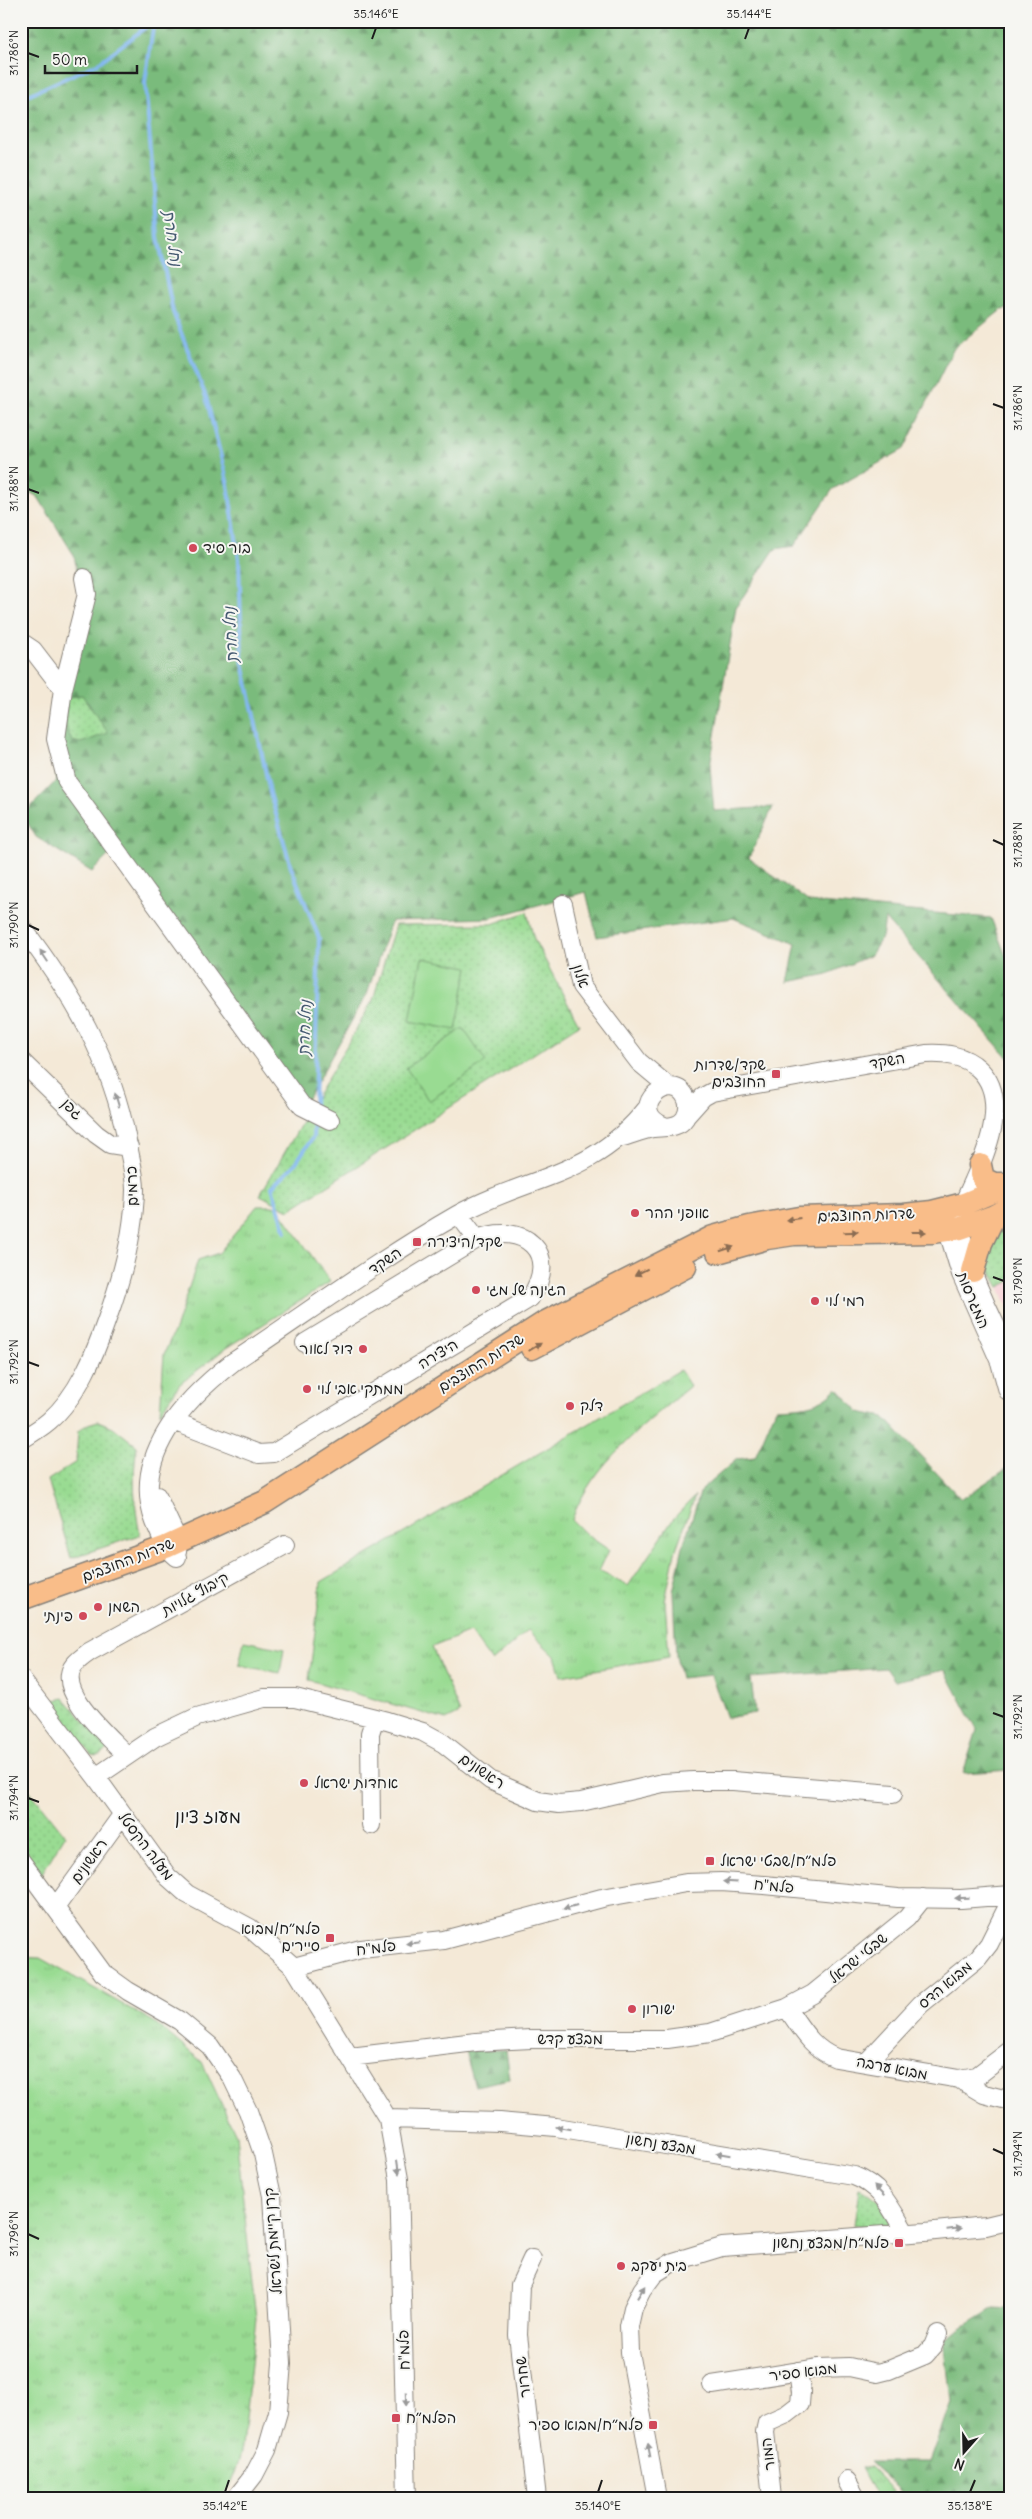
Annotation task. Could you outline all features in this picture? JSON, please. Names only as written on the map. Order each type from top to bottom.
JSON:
[{"type":"main road","points":[[983,1155],[984,1179],[994,1184],[1011,1184]]},
{"type":"main road","points":[[954,1218],[1011,1184]]},
{"type":"main road","points":[[954,1218],[1002,1211]]},
{"type":"main road","points":[[973,1270],[980,1243],[1002,1211]]},
{"type":"main road","name":"שדרות החוצבים","points":[[21,1614],[174,1548],[265,1502],[564,1312],[713,1237],[749,1227],[799,1218],[904,1215],[954,1218]]},
{"type":"main road","name":"שדרות החוצבים","points":[[21,1599],[174,1548]]},
{"type":"street","points":[[84,578],[87,594],[63,689],[56,739],[67,782],[302,1106],[330,1120]]},
{"type":"street","points":[[21,642],[33,650],[63,689]]},
{"type":"street","name":"אלון","points":[[563,904],[581,986],[639,1062],[672,1088]]},
{"type":"street","name":"כרמים","points":[[21,926],[62,984],[94,1038],[111,1080],[123,1118],[135,1189],[127,1256],[118,1289],[84,1374],[51,1420],[21,1440]]},
{"type":"street","name":"השקד","points":[[672,1088],[695,1088],[712,1092],[926,1054],[954,1055],[978,1068],[984,1074],[995,1102],[994,1118],[983,1155],[954,1218]]},
{"type":"street","name":"גפן","points":[[21,1061],[96,1134],[110,1144],[129,1147]]},
{"type":"street","name":"אלון","points":[[639,1062],[648,1084],[649,1104]]},
{"type":"street","points":[[686,1116],[688,1103],[685,1096],[672,1088],[657,1091],[649,1104],[652,1119],[664,1126],[677,1125],[686,1116],[703,1097],[712,1092]]},
{"type":"street","name":"השקד","points":[[173,1421],[209,1381],[233,1362],[459,1214],[595,1157],[620,1138],[649,1104]]},
{"type":"street","name":"השקד","points":[[620,1138],[664,1126]]},
{"type":"street","points":[[459,1214],[477,1239]]},
{"type":"street","name":"המגרסות","points":[[954,1218],[973,1270],[1011,1355]]},
{"type":"street","name":"המגרסות","points":[[954,1218],[969,1294],[1000,1362],[1010,1392]]},
{"type":"street","name":"היצירה","points":[[173,1421],[259,1454],[274,1453],[530,1298],[542,1276],[538,1254],[528,1239],[518,1235],[494,1233],[477,1239],[305,1344]]},
{"type":"street","points":[[173,1421],[164,1436],[153,1463],[150,1504],[174,1548]]},
{"type":"street","name":"קיבוץ גלויות","points":[[127,1756],[79,1704],[72,1692],[69,1678],[72,1668],[89,1652],[285,1545]]},
{"type":"street","name":"מעלה הקסטל","points":[[21,1670],[27,1692],[96,1777],[168,1878],[187,1894],[250,1928],[294,1967]]},
{"type":"street","name":"ראשונים","points":[[96,1777],[155,1738],[197,1717],[264,1698],[295,1698],[423,1732],[443,1743],[490,1780],[538,1801],[559,1804],[581,1802],[663,1783],[693,1781],[733,1781],[893,1794]]},
{"type":"street","points":[[371,1825],[370,1732],[375,1718]]},
{"type":"street","name":"ראשונים","points":[[55,1908],[122,1815]]},
{"type":"street","name":"קרן קיימת לישראל","points":[[21,1861],[86,1952],[113,1981],[180,2021],[210,2046],[236,2086],[248,2111],[263,2154],[272,2196],[282,2363],[279,2406],[266,2450],[254,2475],[236,2498]]},
{"type":"street","name":"פלמ\"ח","points":[[407,2498],[400,2179],[388,2119],[294,1967],[361,1949],[444,1940],[602,1898],[686,1883],[721,1882],[898,1898],[961,1899],[1011,1895]]},
{"type":"street","name":"שבטי ישראל","points":[[787,2008],[813,1994],[900,1924],[916,1910],[923,1898]]},
{"type":"street","name":"מבוא הדס","points":[[867,2062],[921,2004],[978,1958],[989,1944],[1011,1900]]},
{"type":"street","name":"מבצע קדש","points":[[350,2056],[505,2041],[667,2039],[710,2032],[787,2008]]},
{"type":"street","name":"מבוא ערבה","points":[[787,2008],[813,2044],[824,2054],[836,2058],[959,2079],[977,2076],[1011,2050]]},
{"type":"street","points":[[959,2079],[984,2094],[1011,2100]]},
{"type":"street","name":"מבצע נחשון","points":[[388,2119],[500,2122],[556,2127],[854,2176],[866,2180],[878,2189],[887,2200],[905,2232]]},
{"type":"street","points":[[658,2498],[630,2352],[629,2326],[632,2308],[654,2274],[673,2262],[722,2246],[925,2232],[986,2226],[1011,2220]]},
{"type":"street","name":"שחרור","points":[[532,2259],[520,2285],[518,2335],[537,2498]]},
{"type":"street","name":"מבוא ספיר","points":[[712,2385],[798,2371],[849,2367],[877,2373],[889,2370],[925,2354],[934,2346],[938,2334]]},
{"type":"street","name":"המור","points":[[772,2498],[765,2432],[767,2423],[787,2414],[800,2404],[801,2392],[798,2371]]},
{"type":"street","points":[[848,2481],[856,2498]]},
{"type":"shaded area","points":[[1011,1281],[1011,1314],[999,1287]]},
{"type":"green space","points":[[21,21],[1011,21],[1011,307],[1000,311],[954,348],[904,449],[833,489],[794,546],[775,549],[736,607],[710,766],[714,811],[773,807],[749,858],[809,902],[991,918],[1011,969],[1011,1061],[885,919],[882,937],[871,955],[828,974],[788,982],[796,944],[733,918],[597,937],[586,892],[490,918],[391,921],[367,994],[304,1105],[113,851],[92,872],[36,837],[23,815],[56,781],[57,756],[83,604],[74,555],[38,497],[21,487]]},
{"type":"green space","points":[[82,695],[108,733],[81,743],[72,741],[66,727],[66,698]]},
{"type":"green space","points":[[527,912],[534,939],[579,1025],[289,1210],[260,1195],[373,1000],[395,925],[492,924]]},
{"type":"green space","points":[[422,958],[468,967],[456,1030],[410,1021]]},
{"type":"green space","points":[[463,1028],[486,1062],[429,1101],[406,1068]]},
{"type":"green space","points":[[257,1206],[277,1206],[330,1282],[226,1348],[180,1384],[160,1413],[164,1354],[176,1327],[198,1260],[219,1253]]},
{"type":"green space","points":[[1011,1220],[1011,1281],[999,1287],[990,1269],[987,1256],[999,1226]]},
{"type":"green space","points":[[680,1370],[690,1386],[639,1430],[606,1463],[580,1500],[572,1520],[587,1535],[609,1550],[599,1571],[628,1586],[674,1518],[695,1496],[675,1552],[665,1601],[669,1657],[561,1676],[555,1656],[528,1630],[492,1662],[470,1632],[432,1647],[460,1713],[446,1720],[309,1680],[321,1582]]},
{"type":"green space","points":[[837,1388],[859,1412],[884,1417],[961,1499],[1011,1466],[1011,1770],[963,1773],[977,1730],[945,1670],[895,1681],[886,1668],[751,1678],[755,1713],[727,1718],[711,1675],[681,1678],[676,1656],[673,1592],[683,1546],[701,1490],[737,1459],[755,1457],[776,1408],[809,1405],[824,1399]]},
{"type":"green space","points":[[98,1421],[113,1427],[137,1446],[134,1490],[140,1535],[71,1558],[48,1480],[76,1462],[78,1431],[88,1424]]},
{"type":"green space","points":[[244,1641],[284,1649],[280,1673],[239,1665]]},
{"type":"green space","points":[[64,1698],[108,1748],[103,1754],[99,1756],[91,1755],[52,1701]]},
{"type":"green space","points":[[21,1780],[65,1835],[36,1883],[21,1882]]},
{"type":"green space","points":[[21,1957],[40,1958],[154,2022],[202,2062],[236,2135],[256,2318],[242,2447],[232,2481],[220,2498],[21,2498]]},
{"type":"green space","points":[[506,2050],[510,2079],[475,2086],[465,2051]]},
{"type":"green space","points":[[859,2188],[879,2202],[889,2219],[890,2225],[854,2226]]},
{"type":"green space","points":[[994,2308],[1011,2309],[1011,2498],[908,2498],[869,2462],[929,2462],[951,2402],[944,2339]]},
{"type":"green space","points":[[870,2467],[900,2498],[877,2498],[861,2468]]},
{"type":"waterway","name":"נחל חרת","points":[[154,21],[145,82],[158,237],[173,312],[206,397],[228,485],[239,559],[242,658],[270,793],[291,867],[319,938],[314,1107]]},
{"type":"waterway","points":[[21,98],[97,64],[154,21]]},
{"type":"waterway","name":"נחל חרת","points":[[286,1232],[272,1187],[295,1164],[313,1137],[314,1119]]},
{"type":"place","name":"בור סיד","points":[[193,548]]},
{"type":"place","name":"שקד/שדרות החוצבים","points":[[776,1074]]},
{"type":"place","name":"אופני ההר","points":[[635,1213]]},
{"type":"place","name":"שקד/היצירה","points":[[417,1242]]},
{"type":"place","name":"הגינה של מגי","points":[[476,1290]]},
{"type":"place","name":"רמי לוי","points":[[815,1301]]},
{"type":"place","name":"דוד לאור","points":[[363,1349]]},
{"type":"place","name":"ממתקי אבי לוי","points":[[307,1389]]},
{"type":"place","name":"דלק","points":[[570,1406]]},
{"type":"place","name":"השמן","points":[[98,1607]]},
{"type":"place","name":"פינתי","points":[[83,1616]]},
{"type":"place","name":"אחדות ישראל","points":[[304,1783]]},
{"type":"place","name":"פלמ״ח/שבטי ישראל","points":[[710,1861]]},
{"type":"place","name":"פלמ״ח/מבוא סיירים","points":[[330,1938]]},
{"type":"place","name":"ישורון","points":[[632,2009]]},
{"type":"place","name":"פלמ״ח/מבצע נחשון","points":[[899,2243]]},
{"type":"place","name":"בית יעקב","points":[[621,2266]]},
{"type":"place","name":"הפלמ״ח","points":[[396,2418]]},
{"type":"place","name":"פלמ״ח/מבוא ספיר","points":[[653,2425]]},
{"type":"district","name":"מעוז ציון","points":[[208,1817]]}]
